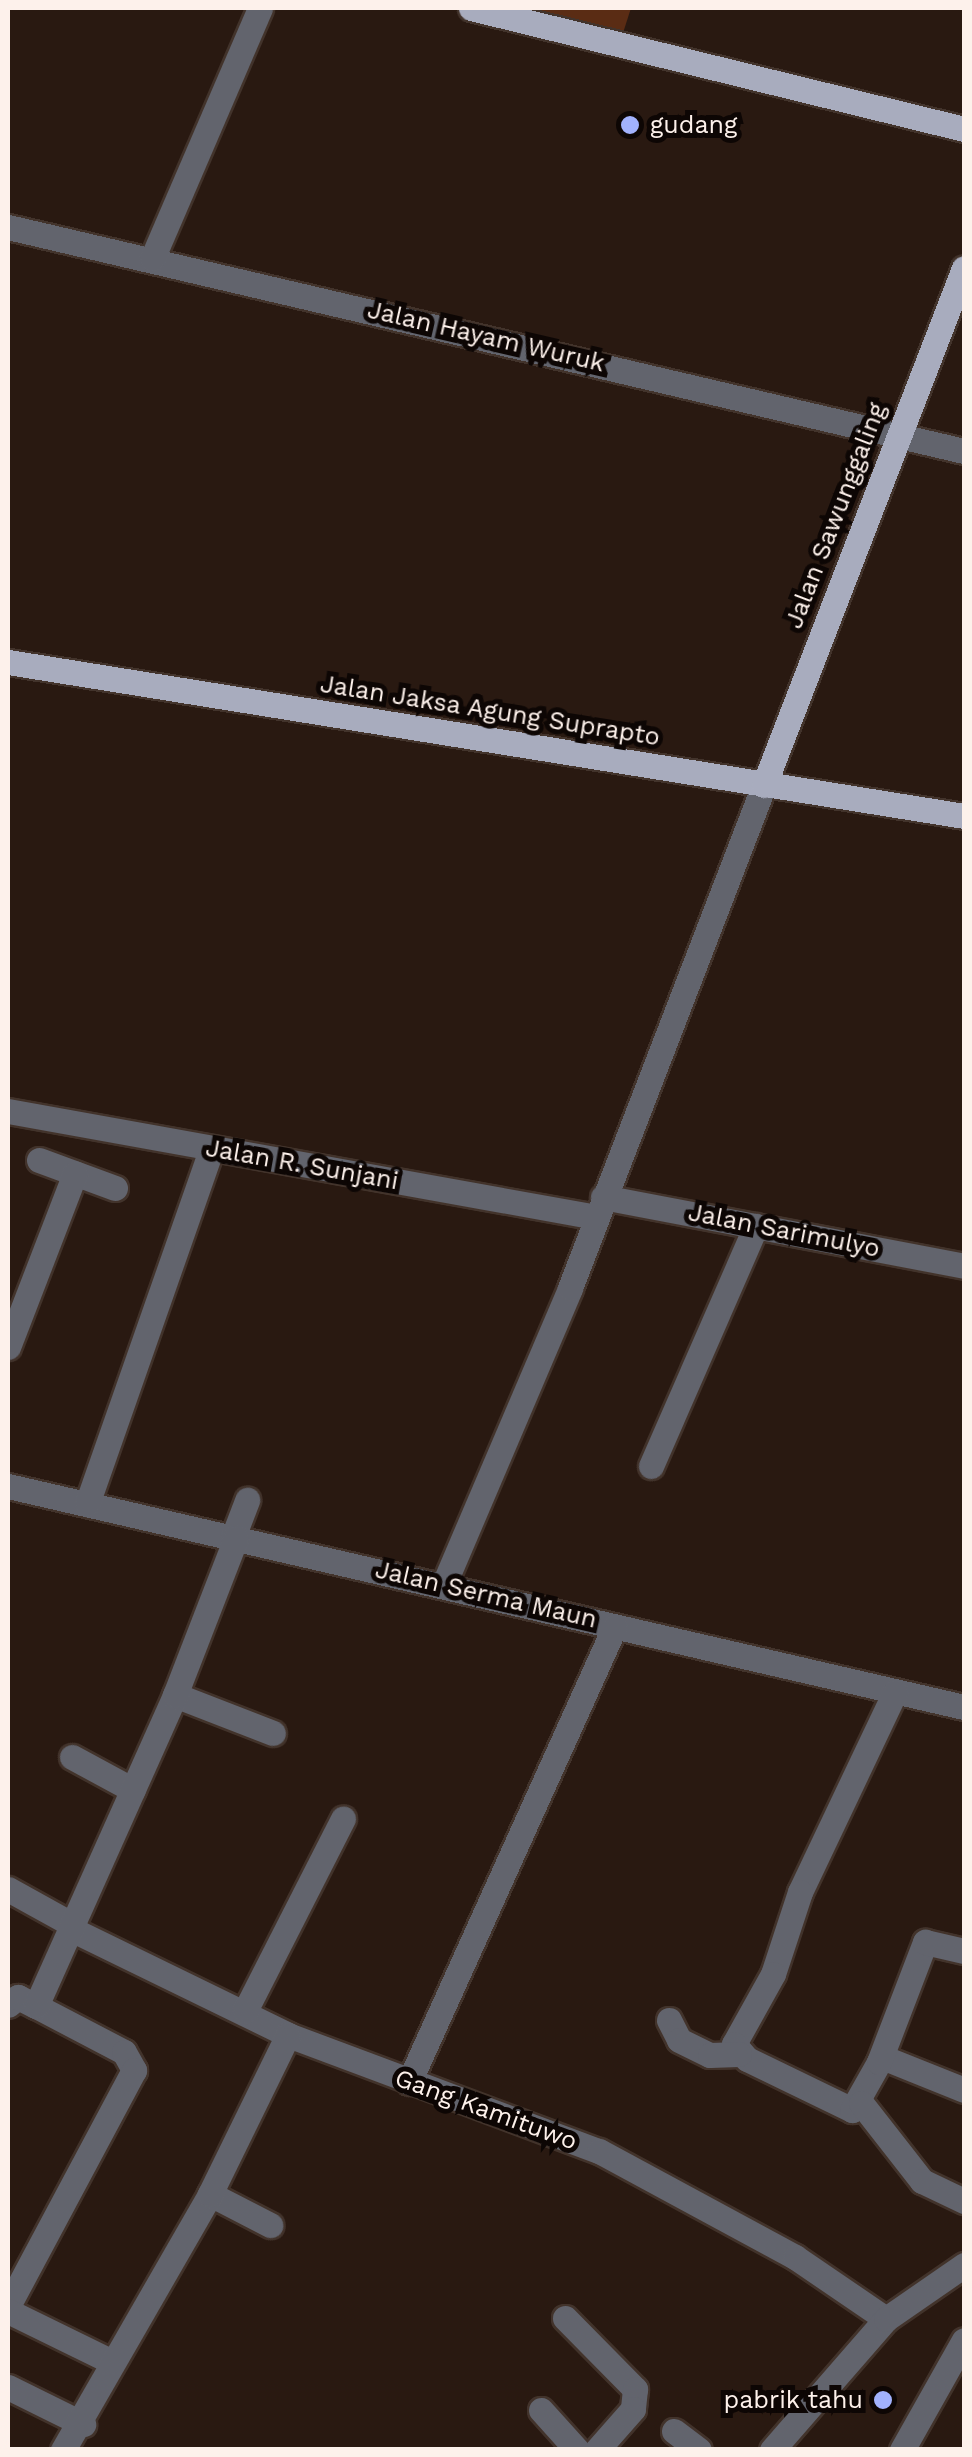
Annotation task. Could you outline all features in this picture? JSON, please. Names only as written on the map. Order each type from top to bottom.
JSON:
[{"type":"main road","points":[[472,8],[964,129]]},
{"type":"main road","name":"Jalan Sawunggaling","points":[[764,785],[964,268]]},
{"type":"main road","name":"Jalan Jaksa Agung Suprapto","points":[[8,662],[964,816]]},
{"type":"street","points":[[152,259],[260,8]]},
{"type":"street","name":"Jalan Hayam Wuruk","points":[[8,227],[964,451]]},
{"type":"street","points":[[444,1584],[600,1207],[764,785]]},
{"type":"street","name":"Jalan R. Sunjani","points":[[8,1111],[211,1150],[600,1207]]},
{"type":"street","points":[[87,1504],[211,1150]]},
{"type":"street","points":[[38,1160],[115,1188]]},
{"type":"street","points":[[8,1347],[74,1173]]},
{"type":"street","name":"Jalan Sarimulyo","points":[[600,1207],[756,1226],[964,1266]]},
{"type":"street","points":[[651,1466],[756,1226]]},
{"type":"street","name":"Jalan Serma Maun","points":[[8,1486],[444,1584],[964,1708]]},
{"type":"street","points":[[36,2006],[175,1695],[247,1500]]},
{"type":"street","points":[[409,2082],[615,1626]]},
{"type":"street","points":[[739,2054],[734,2044],[773,1974],[800,1892],[895,1692]]},
{"type":"street","points":[[175,1695],[273,1733]]},
{"type":"street","points":[[72,1757],[134,1790]]},
{"type":"street","points":[[245,2011],[343,1820]]},
{"type":"street","name":"Gang Kamituwo","points":[[8,1888],[72,1927],[288,2035],[598,2151],[795,2257],[886,2320]]},
{"type":"street","points":[[669,2020],[679,2040],[710,2055],[739,2054],[852,2110],[861,2103],[879,2062],[925,1942],[964,1950]]},
{"type":"street","points":[[8,2005],[18,1997],[36,2006],[124,2052],[134,2070],[8,2309],[112,2362]]},
{"type":"street","points":[[63,2450],[83,2424],[112,2362],[210,2194],[288,2035]]},
{"type":"street","points":[[879,2062],[896,2060],[964,2090]]},
{"type":"street","points":[[861,2103],[914,2174],[964,2201]]},
{"type":"street","points":[[210,2194],[270,2226]]},
{"type":"street","points":[[772,2450],[886,2320],[964,2265]]},
{"type":"street","points":[[565,2318],[635,2389],[633,2409],[597,2450]]},
{"type":"street","points":[[902,2450],[964,2340]]},
{"type":"street","points":[[8,2387],[83,2424]]},
{"type":"street","points":[[541,2410],[577,2450]]},
{"type":"street","points":[[674,2431],[699,2450]]},
{"type":"shaded area","points":[[521,8],[631,8],[623,33]]},
{"type":"place","name":"gudang","points":[[630,125]]},
{"type":"place","name":"pabrik tahu","points":[[883,2400]]}]
